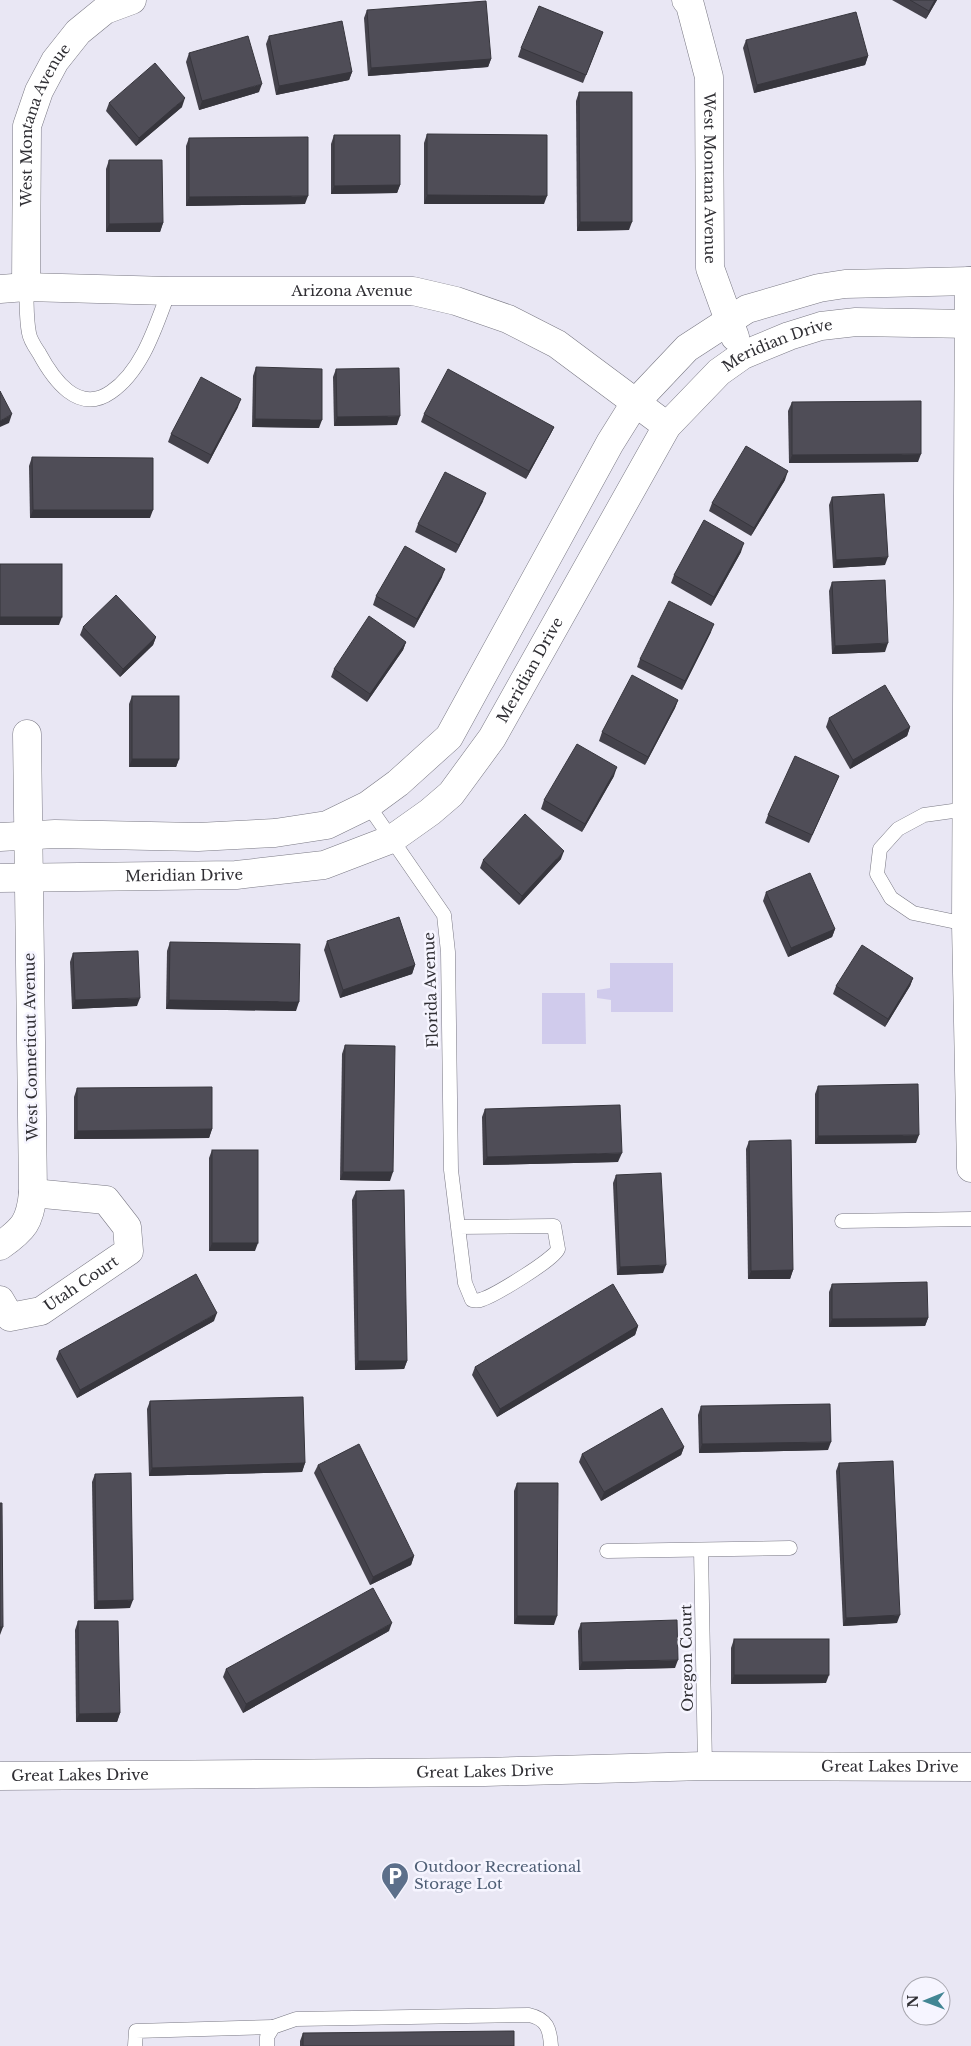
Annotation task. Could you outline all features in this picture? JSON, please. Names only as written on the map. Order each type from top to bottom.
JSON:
[{"type":"street","name":"West Montana Avenue","points":[[13,288],[27,126],[38,91],[55,61],[78,32],[105,10],[132,0]]},
{"type":"street","name":"West Montana Avenue","points":[[691,2],[709,77],[710,268],[727,321],[743,355]]},
{"type":"street","points":[[0,837],[28,835],[198,837],[276,833],[327,825],[368,805],[398,783],[448,737],[610,444],[635,403],[687,348],[747,309],[819,288],[868,283],[970,281],[966,924],[971,1168]]},
{"type":"street","name":"Arizona Avenue","points":[[13,288],[170,291],[412,291],[456,301],[508,319],[557,344],[667,426]]},
{"type":"street","name":"Meridian Drive","points":[[0,878],[181,877],[278,872],[324,865],[392,839],[451,794],[492,738],[667,426],[719,372],[743,355],[821,326],[856,322],[970,324]]},
{"type":"street","name":"West Conneticut Avenue","points":[[0,1246],[16,1235],[31,1215],[33,1193],[27,734]]},
{"type":"street","name":"Utah Court","points":[[0,1300],[10,1317],[41,1311],[129,1251],[128,1227],[106,1200],[33,1193]]},
{"type":"street","name":"Great Lakes Drive","points":[[0,1776],[484,1772],[705,1766],[971,1767]]},
{"type":"lane","points":[[13,288],[29,335],[54,377],[70,394],[89,400],[111,393],[128,377],[148,344],[170,291]]},
{"type":"lane","name":"Florida Avenue","points":[[368,805],[444,914],[448,952],[451,1170],[458,1228],[465,1283],[472,1300],[485,1299],[544,1262],[557,1253],[558,1249],[554,1226],[458,1228]]},
{"type":"lane","points":[[966,924],[913,913],[891,898],[878,874],[880,849],[898,829],[924,815],[967,809]]},
{"type":"lane","points":[[842,1221],[971,1219]]},
{"type":"lane","points":[[607,1551],[790,1548]]},
{"type":"lane","name":"Oregon Court","points":[[701,1550],[705,1766]]},
{"type":"lane","points":[[136,2046],[136,2031],[273,2027],[296,2019],[529,2015],[545,2021],[550,2030],[552,2046]]},
{"type":"lane","points":[[267,2046],[268,2037],[273,2027]]},
{"type":"shaded area","points":[[610,963],[673,963],[673,1012],[611,1012],[611,1000],[597,998],[597,990],[610,988]]},
{"type":"shaded area","points":[[542,993],[585,993],[586,1044],[542,1044]]},
{"type":"building","points":[[910,0],[935,0],[929,11]]},
{"type":"building","points":[[486,1],[491,59],[371,68],[367,10]]},
{"type":"building","points":[[539,6],[603,32],[586,75],[521,48]]},
{"type":"building","points":[[856,12],[868,56],[757,85],[746,40]]},
{"type":"building","points":[[342,21],[352,72],[279,86],[269,36]]},
{"type":"building","points":[[248,36],[262,84],[202,101],[189,53]]},
{"type":"building","points":[[155,63],[185,98],[139,138],[109,103]]},
{"type":"building","points":[[579,92],[632,92],[632,222],[580,222]]},
{"type":"building","points":[[427,134],[547,135],[547,196],[427,195]]},
{"type":"building","points":[[334,135],[400,135],[400,185],[334,186]]},
{"type":"building","points":[[308,137],[308,196],[189,197],[189,138]]},
{"type":"building","points":[[109,160],[162,160],[163,223],[109,224]]},
{"type":"building","points":[[256,367],[322,369],[322,420],[255,419]]},
{"type":"building","points":[[399,368],[400,416],[337,417],[336,369]]},
{"type":"building","points":[[448,369],[554,427],[529,471],[424,414]]},
{"type":"building","points":[[201,377],[241,399],[211,455],[171,434]]},
{"type":"building","points":[[0,391],[12,414],[0,421]]},
{"type":"building","points":[[921,401],[921,454],[792,455],[792,402]]},
{"type":"building","points":[[746,446],[788,471],[754,528],[712,503]]},
{"type":"building","points":[[32,457],[153,458],[153,510],[33,510]]},
{"type":"building","points":[[445,472],[486,493],[459,545],[418,524]]},
{"type":"building","points":[[884,494],[888,557],[836,560],[832,497]]},
{"type":"building","points":[[704,520],[744,543],[714,597],[674,575]]},
{"type":"building","points":[[405,546],[445,569],[417,619],[376,596]]},
{"type":"building","points":[[0,564],[62,564],[62,617],[0,617]]},
{"type":"building","points":[[885,580],[888,643],[835,646],[832,582]]},
{"type":"building","points":[[116,595],[156,637],[123,669],[83,627]]},
{"type":"building","points":[[669,601],[714,624],[685,681],[640,659]]},
{"type":"building","points":[[369,616],[406,642],[370,694],[334,669]]},
{"type":"building","points":[[632,675],[678,700],[648,757],[602,732]]},
{"type":"building","points":[[885,685],[910,727],[853,760],[829,718]]},
{"type":"building","points":[[132,696],[179,696],[179,759],[132,759]]},
{"type":"building","points":[[577,744],[617,767],[585,824],[544,800]]},
{"type":"building","points":[[795,756],[839,776],[812,835],[768,815]]},
{"type":"building","points":[[525,814],[564,851],[522,896],[483,860]]},
{"type":"building","points":[[810,873],[835,929],[791,948],[766,892]]},
{"type":"building","points":[[399,917],[415,965],[343,990],[327,941]]},
{"type":"building","points":[[170,942],[300,944],[299,1002],[169,1000]]},
{"type":"building","points":[[862,945],[913,978],[888,1019],[836,986]]},
{"type":"building","points":[[138,951],[140,998],[75,1000],[73,953]]},
{"type":"building","points":[[345,1045],[395,1046],[393,1172],[343,1172]]},
{"type":"building","points":[[918,1084],[919,1135],[818,1136],[818,1086]]},
{"type":"building","points":[[212,1087],[212,1129],[77,1131],[77,1088]]},
{"type":"building","points":[[620,1105],[622,1153],[487,1157],[485,1109]]},
{"type":"building","points":[[791,1140],[793,1270],[751,1271],[749,1141]]},
{"type":"building","points":[[212,1150],[258,1150],[258,1243],[212,1243]]},
{"type":"building","points":[[661,1173],[666,1265],[620,1267],[616,1175]]},
{"type":"building","points":[[404,1190],[407,1361],[358,1361],[356,1191]]},
{"type":"building","points":[[196,1274],[217,1313],[80,1390],[59,1351]]},
{"type":"building","points":[[927,1282],[928,1318],[832,1319],[832,1284]]},
{"type":"building","points":[[613,1284],[638,1326],[500,1409],[475,1367]]},
{"type":"building","points":[[303,1397],[305,1463],[152,1468],[150,1401]]},
{"type":"building","points":[[830,1404],[831,1442],[702,1444],[701,1406]]},
{"type":"building","points":[[662,1408],[684,1447],[604,1492],[582,1454]]},
{"type":"building","points":[[359,1444],[414,1556],[373,1577],[318,1465]]},
{"type":"building","points":[[893,1461],[900,1615],[846,1618],[839,1463]]},
{"type":"building","points":[[131,1473],[133,1600],[97,1601],[95,1474]]},
{"type":"building","points":[[517,1483],[558,1483],[557,1616],[517,1616]]},
{"type":"building","points":[[0,1503],[2,1503],[3,1627],[0,1627]]},
{"type":"building","points":[[373,1588],[392,1623],[246,1704],[226,1669]]},
{"type":"building","points":[[677,1620],[678,1660],[582,1662],[581,1623]]},
{"type":"building","points":[[78,1621],[118,1621],[120,1713],[79,1714]]},
{"type":"building","points":[[734,1639],[829,1639],[829,1675],[734,1675]]},
{"type":"building","points":[[514,2031],[514,2046],[303,2046],[303,2033]]},
{"type":"place","name":"Outdoor Recreational Storage Lot","points":[[395,1900]]}]
